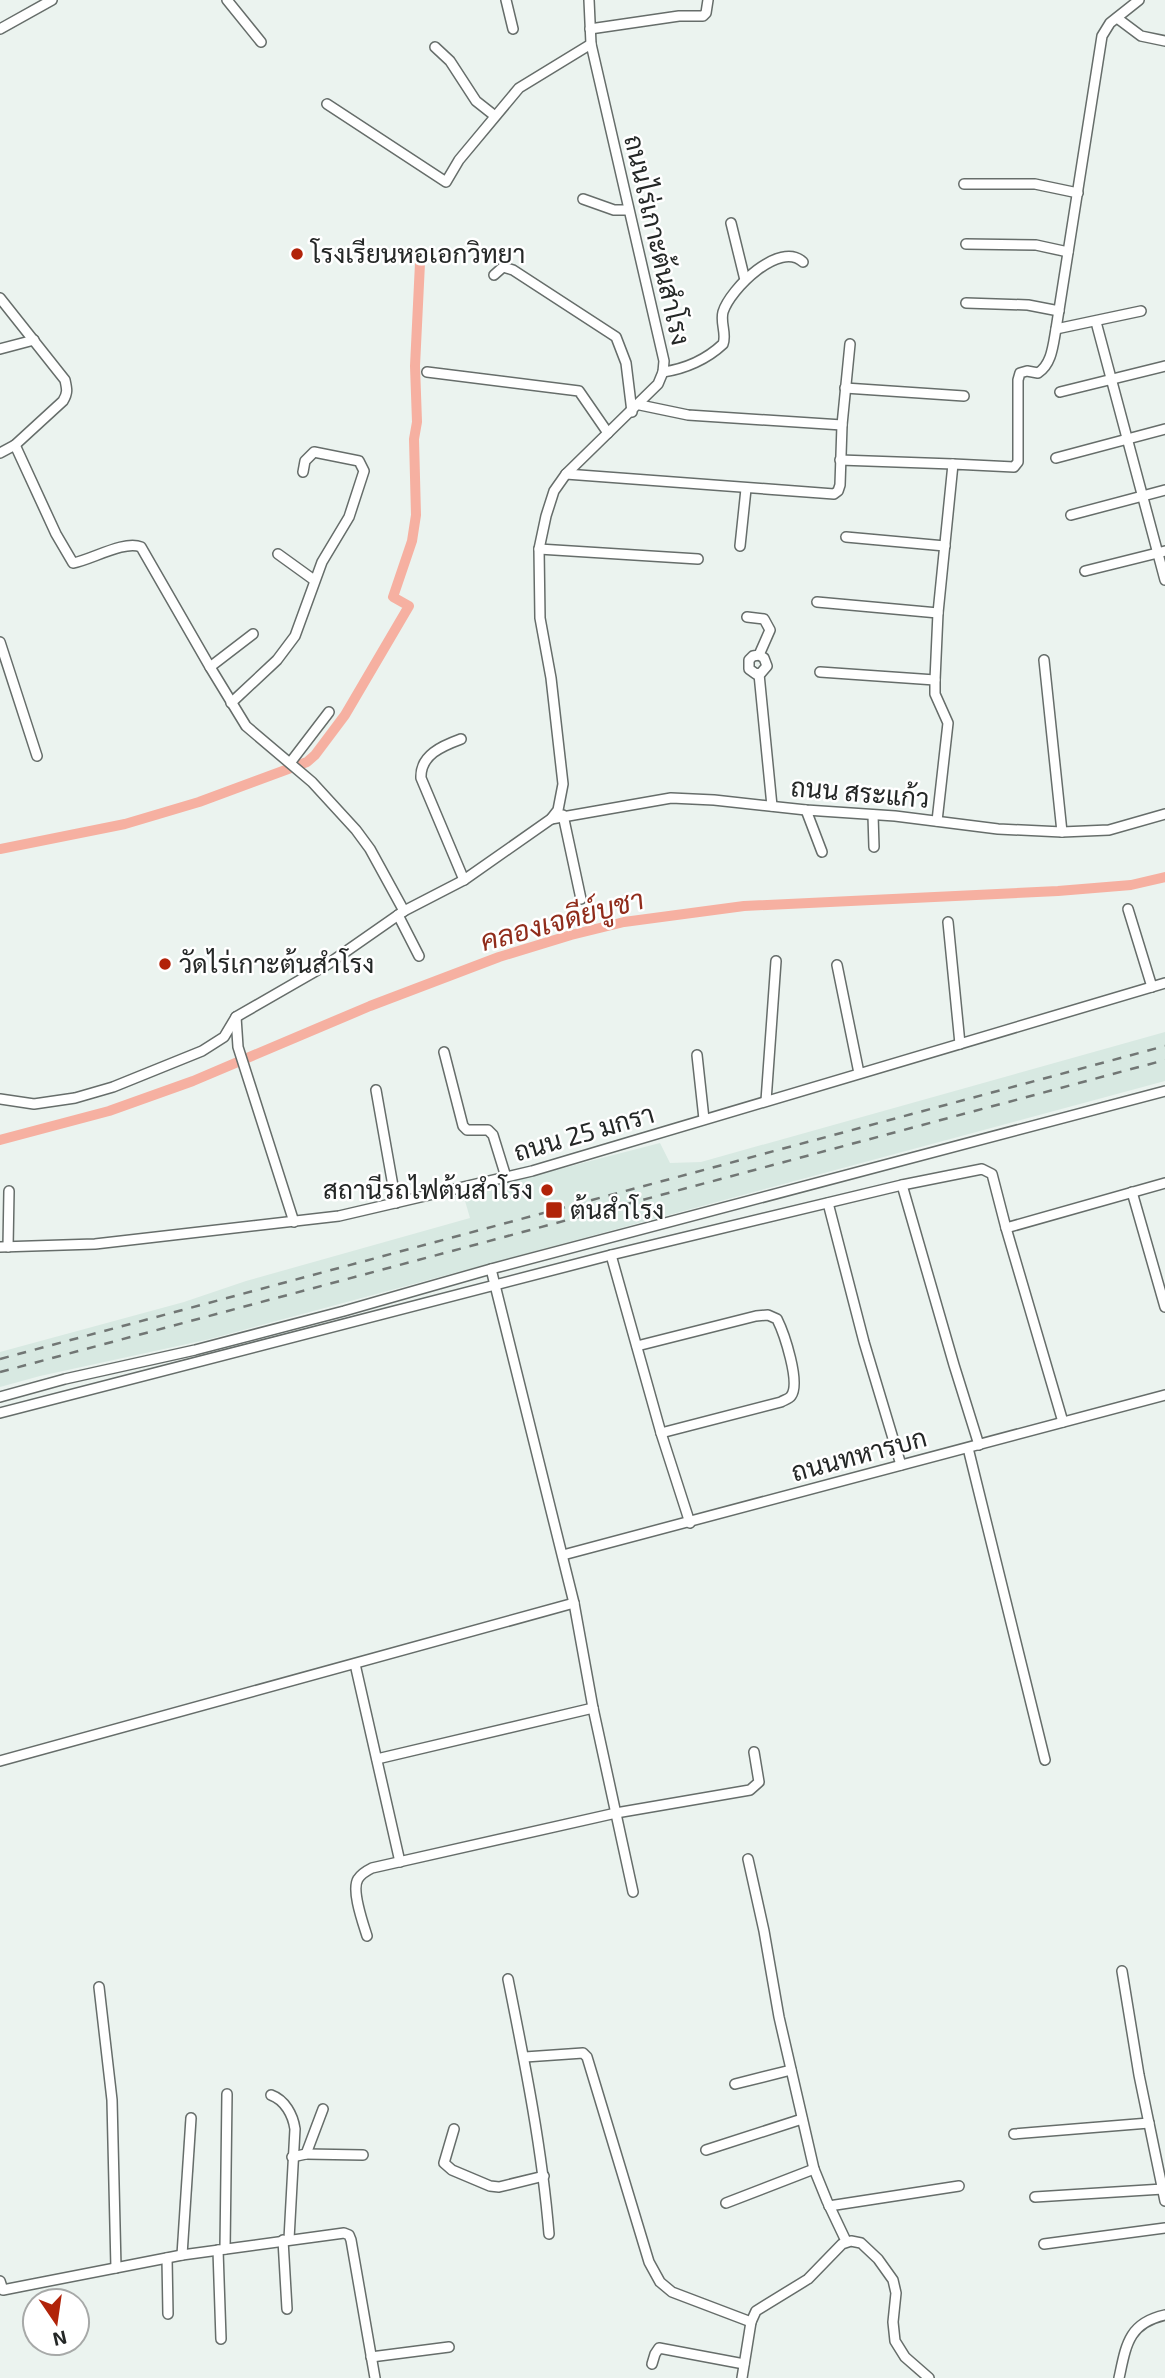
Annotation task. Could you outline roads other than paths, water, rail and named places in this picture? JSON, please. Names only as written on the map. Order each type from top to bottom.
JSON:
[{"type":"street","points":[[0,29],[52,0]]},
{"type":"street","points":[[227,0],[261,42]]},
{"type":"street","points":[[506,0],[513,29]]},
{"type":"street","name":"ถนนไร่เกาะต้นสำโรง","points":[[551,819],[558,810],[563,784],[551,678],[540,618],[538,548],[554,491],[566,474],[640,405],[658,384],[664,361],[591,44],[589,0]]},
{"type":"street","points":[[590,29],[679,16],[703,16],[708,0]]},
{"type":"street","points":[[840,460],[1006,467],[1017,465],[1020,444],[1018,380],[1020,373],[1038,373],[1044,369],[1049,358],[1059,311],[1102,36],[1110,23],[1139,0]]},
{"type":"street","points":[[1117,18],[1141,36],[1165,41]]},
{"type":"street","points":[[327,104],[446,183],[459,160],[519,88],[591,44]]},
{"type":"street","points":[[435,47],[450,61],[465,88],[476,101],[495,116]]},
{"type":"street","points":[[964,184],[1035,184],[1077,193]]},
{"type":"street","points":[[583,199],[614,210],[628,210]]},
{"type":"street","points":[[731,223],[745,280]]},
{"type":"street","points":[[967,244],[1036,245],[1068,252]]},
{"type":"street","points":[[663,372],[692,364],[723,344],[723,312],[745,280],[760,268],[787,256],[794,256],[803,262]]},
{"type":"street","points":[[495,275],[503,267],[513,270],[616,337],[626,363],[632,412]]},
{"type":"street","points":[[0,298],[65,380],[67,395],[15,445],[1,453]]},
{"type":"street","points":[[966,303],[1028,305],[1059,311]]},
{"type":"street","points":[[1056,329],[1141,312]]},
{"type":"street","points":[[1096,322],[1143,496],[1162,552],[1165,580]]},
{"type":"street","points":[[0,349],[34,340]]},
{"type":"street","points":[[566,474],[834,494],[840,485],[842,425],[850,344]]},
{"type":"street","points":[[1060,392],[1165,366]]},
{"type":"street","points":[[427,372],[579,391],[608,433]]},
{"type":"street","points":[[845,388],[964,396]]},
{"type":"street","points":[[640,405],[688,415],[842,425]]},
{"type":"street","points":[[1056,458],[1165,429]]},
{"type":"street","points":[[15,445],[73,563],[135,544],[141,547],[246,726],[300,772],[356,830],[370,849],[419,956]]},
{"type":"street","points":[[231,703],[288,648],[302,620],[322,562],[349,517],[363,467],[359,461],[353,459],[314,452],[305,461],[303,472]]},
{"type":"street","points":[[937,821],[948,723],[935,694],[938,613],[953,464]]},
{"type":"street","points":[[740,546],[746,489]]},
{"type":"street","points":[[1071,515],[1165,490]]},
{"type":"street","points":[[846,537],[945,546]]},
{"type":"street","points":[[538,548],[698,559]]},
{"type":"street","points":[[1085,571],[1162,552]]},
{"type":"street","points":[[278,554],[314,580]]},
{"type":"street","points":[[817,602],[938,613]]},
{"type":"street","points":[[747,617],[764,619],[770,633],[759,655],[764,658],[767,666],[759,674],[772,806]]},
{"type":"street","points":[[210,667],[253,634]]},
{"type":"street","points":[[0,642],[37,756]]},
{"type":"street","points":[[1044,660],[1062,832]]},
{"type":"street","points":[[820,672],[935,680]]},
{"type":"street","points":[[291,764],[329,712]]},
{"type":"street","points":[[461,739],[436,751],[424,762],[421,778],[464,880]]},
{"type":"street","name":"ถนน สระแก้ว","points":[[236,1017],[328,964],[401,913],[464,880],[551,819],[563,815],[671,798],[937,821],[998,829],[1062,832],[1109,830],[1165,814]]},
{"type":"street","points":[[806,810],[822,852]]},
{"type":"street","points":[[563,815],[581,899]]},
{"type":"street","points":[[873,815],[874,847]]},
{"type":"street","points":[[1128,909],[1152,987]]},
{"type":"street","points":[[948,922],[960,1044]]},
{"type":"street","points":[[766,1101],[776,961]]},
{"type":"street","points":[[837,965],[859,1073]]},
{"type":"street","name":"ถนน 25 มกรา","points":[[4,1247],[95,1244],[339,1216],[506,1177],[1165,983]]},
{"type":"street","points":[[0,1099],[34,1104],[101,1091],[202,1052],[223,1037],[236,1017]]},
{"type":"street","points":[[236,1017],[238,1047],[294,1222]]},
{"type":"street","points":[[444,1052],[463,1126],[467,1130],[488,1130],[493,1135],[506,1177]]},
{"type":"street","points":[[697,1055],[704,1119]]},
{"type":"street","points":[[376,1090],[396,1203]]},
{"type":"street","points":[[0,1397],[65,1379],[235,1340],[491,1269],[1165,1091]]},
{"type":"street","points":[[0,1413],[611,1255],[902,1185],[982,1169],[992,1174],[1063,1422]]},
{"type":"street","points":[[1006,1228],[1165,1183]]},
{"type":"street","points":[[902,1185],[979,1445]]},
{"type":"street","points":[[4,1247],[9,1191]]},
{"type":"street","points":[[1132,1192],[1161,1275],[1165,1307]]},
{"type":"street","points":[[828,1203],[864,1342],[901,1465]]},
{"type":"street","points":[[611,1255],[661,1433],[690,1522]]},
{"type":"street","points":[[491,1269],[574,1603],[593,1708],[633,1892]]},
{"type":"street","points":[[637,1346],[756,1316],[768,1315],[778,1319],[782,1329],[794,1375],[791,1396],[781,1402],[661,1433]]},
{"type":"street","name":"ถนนทหารบก","points":[[563,1555],[1165,1395]]},
{"type":"street","points":[[968,1448],[1045,1760]]},
{"type":"street","points":[[0,1761],[574,1603]]},
{"type":"street","points":[[355,1664],[400,1861]]},
{"type":"street","points":[[377,1759],[593,1708]]},
{"type":"street","points":[[366,1936],[355,1882],[360,1875],[372,1868],[616,1813],[750,1790],[759,1782],[754,1752]]},
{"type":"street","points":[[748,1859],[814,2169],[846,2241]]},
{"type":"street","points":[[1122,1971],[1165,2201]]},
{"type":"street","points":[[508,1979],[525,2057],[544,2176],[549,2234]]},
{"type":"street","points":[[99,1987],[112,2100],[116,2268]]},
{"type":"street","points":[[525,2057],[583,2053],[587,2057],[649,2262],[660,2282],[672,2292],[751,2322]]},
{"type":"street","points":[[735,2084],[791,2070]]},
{"type":"street","points":[[221,2339],[227,2094]]},
{"type":"street","points":[[271,2095],[277,2097],[293,2118],[295,2129],[286,2240],[286,2309]]},
{"type":"street","points":[[306,2154],[323,2109]]},
{"type":"street","points":[[182,2255],[191,2118]]},
{"type":"street","points":[[706,2150],[803,2119]]},
{"type":"street","points":[[1014,2134],[1149,2123]]},
{"type":"street","points":[[454,2129],[444,2162],[452,2170],[490,2186],[499,2187],[544,2176]]},
{"type":"street","points":[[292,2157],[306,2154],[363,2155]]},
{"type":"street","points":[[726,2203],[814,2169]]},
{"type":"street","points":[[829,2206],[959,2186]]},
{"type":"street","points":[[1035,2197],[1163,2189]]},
{"type":"street","points":[[1044,2244],[1165,2228]]},
{"type":"street","points":[[1,2287],[182,2255],[344,2233],[349,2235],[375,2378]]},
{"type":"street","points":[[742,2378],[751,2322],[758,2308],[808,2279],[846,2241]]},
{"type":"street","points":[[846,2241],[861,2243],[878,2259],[893,2280],[896,2293],[893,2333],[895,2341],[905,2357],[929,2378]]},
{"type":"street","points":[[167,2258],[169,2314]]},
{"type":"street","points":[[1119,2378],[1129,2337],[1141,2324],[1165,2315]]},
{"type":"street","points":[[371,2357],[449,2347]]},
{"type":"street","points":[[652,2364],[654,2354],[659,2348],[744,2364]]},
{"type":"waterway","points":[[0,849],[125,824],[199,802],[307,762],[345,715],[409,606],[393,597],[412,541],[416,515],[415,366],[420,263]]},
{"type":"waterway","name":"คลองเจดีย์บูชา","points":[[0,1140],[109,1111],[193,1081],[370,1006],[499,957],[624,922],[744,906],[1058,891],[1131,885],[1165,877]]},
{"type":"railway","points":[[0,1359],[1165,1046]]},
{"type":"railway","points":[[0,1372],[1165,1060]]},
{"type":"place","name":"โรงเรียนหอเอกวิทยา","points":[[297,254]]},
{"type":"place","name":"วัดไร่เกาะต้นสำโรง","points":[[165,964]]},
{"type":"place","name":"สถานีรถไฟต้นสำโรง","points":[[547,1190]]},
{"type":"place","name":"ต้นสำโรง","points":[[554,1210]]}]
